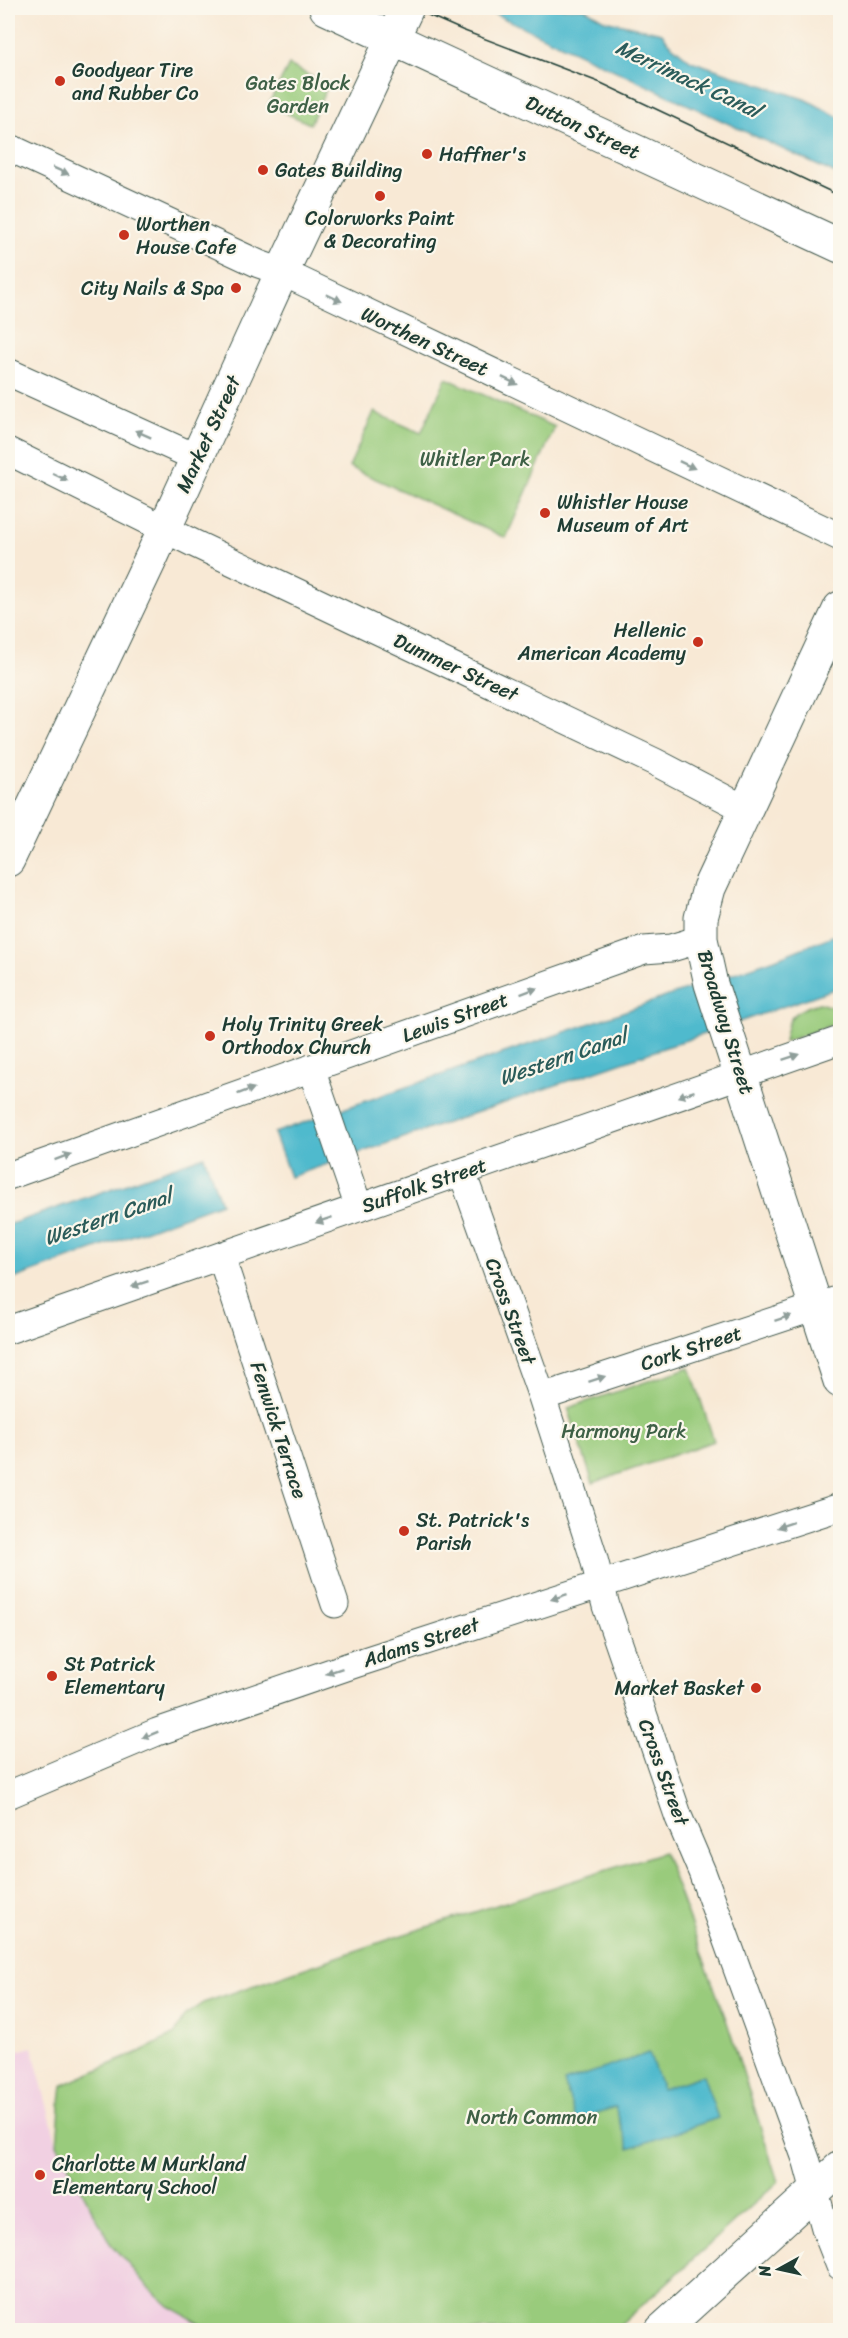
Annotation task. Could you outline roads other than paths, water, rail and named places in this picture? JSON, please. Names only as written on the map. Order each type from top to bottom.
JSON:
[{"type":"main road","name":"Dutton Street","points":[[326,8],[840,246]]},
{"type":"main road","name":"Market Street","points":[[8,860],[407,8]]},
{"type":"main road","name":"Broadway Street","points":[[840,608],[709,888],[701,918],[703,949],[716,1002],[828,1303],[840,1381]]},
{"type":"main road","points":[[662,2331],[840,2168]]},
{"type":"street","name":"Worthen Street","points":[[8,147],[259,264],[282,272],[840,537]]},
{"type":"street","points":[[8,372],[197,458]]},
{"type":"street","name":"Dummer Street","points":[[8,451],[164,528],[645,757],[745,810]]},
{"type":"street","name":"Lewis Street","points":[[8,1176],[644,950],[703,949]]},
{"type":"street","name":"Suffolk Street","points":[[8,1330],[462,1172],[737,1060],[840,1040]]},
{"type":"street","points":[[311,1068],[359,1208]]},
{"type":"street","name":"Cross Street","points":[[462,1172],[542,1397],[679,1818],[702,1872],[807,2162],[825,2228],[840,2266]]},
{"type":"street","name":"Fenwick Terrace","points":[[221,1256],[335,1604]]},
{"type":"street","name":"Cork Street","points":[[542,1397],[828,1303]]},
{"type":"street","name":"Adams Street","points":[[8,1795],[157,1732],[355,1664],[840,1507]]},
{"type":"water","name":"Merrimack Canal","points":[[482,8],[584,8],[604,20],[662,33],[668,42],[691,61],[807,100],[840,118],[840,176]]},
{"type":"water","name":"Western Canal","points":[[840,933],[840,987],[290,1177],[274,1133],[775,959]]},
{"type":"water","name":"Western Canal","points":[[204,1156],[221,1203],[8,1281],[8,1225]]},
{"type":"water","points":[[649,2053],[662,2089],[703,2075],[718,2118],[629,2148],[615,2107],[576,2120],[564,2082]]},
{"type":"tram line","points":[[412,8],[462,30],[601,83],[840,196]]},
{"type":"place","name":"Goodyear Tire and Rubber Co","points":[[60,81]]},
{"type":"place","name":"Haffner's","points":[[427,154]]},
{"type":"place","name":"Gates Building","points":[[263,170]]},
{"type":"place","name":"Colorworks Paint & Decorating","points":[[380,196]]},
{"type":"place","name":"Worthen House Cafe","points":[[124,235]]},
{"type":"place","name":"City Nails & Spa","points":[[236,288]]},
{"type":"place","name":"Whistler House Museum of Art","points":[[545,513]]},
{"type":"place","name":"Hellenic American Academy","points":[[698,642]]},
{"type":"place","name":"Holy Trinity Greek Orthodox Church","points":[[210,1036]]},
{"type":"place","name":"St. Patrick's Parish","points":[[404,1531]]},
{"type":"place","name":"St Patrick Elementary","points":[[52,1676]]},
{"type":"place","name":"Market Basket","points":[[756,1688]]},
{"type":"place","name":"Charlotte M Murkland Elementary School","points":[[40,2175]]},
{"type":"park label","name":"Gates Block Garden","points":[[298,94]]},
{"type":"park label","name":"Whitler Park","points":[[475,459]]},
{"type":"park label","name":"Harmony Park","points":[[624,1431]]},
{"type":"park label","name":"North Common","points":[[532,2117]]}]
